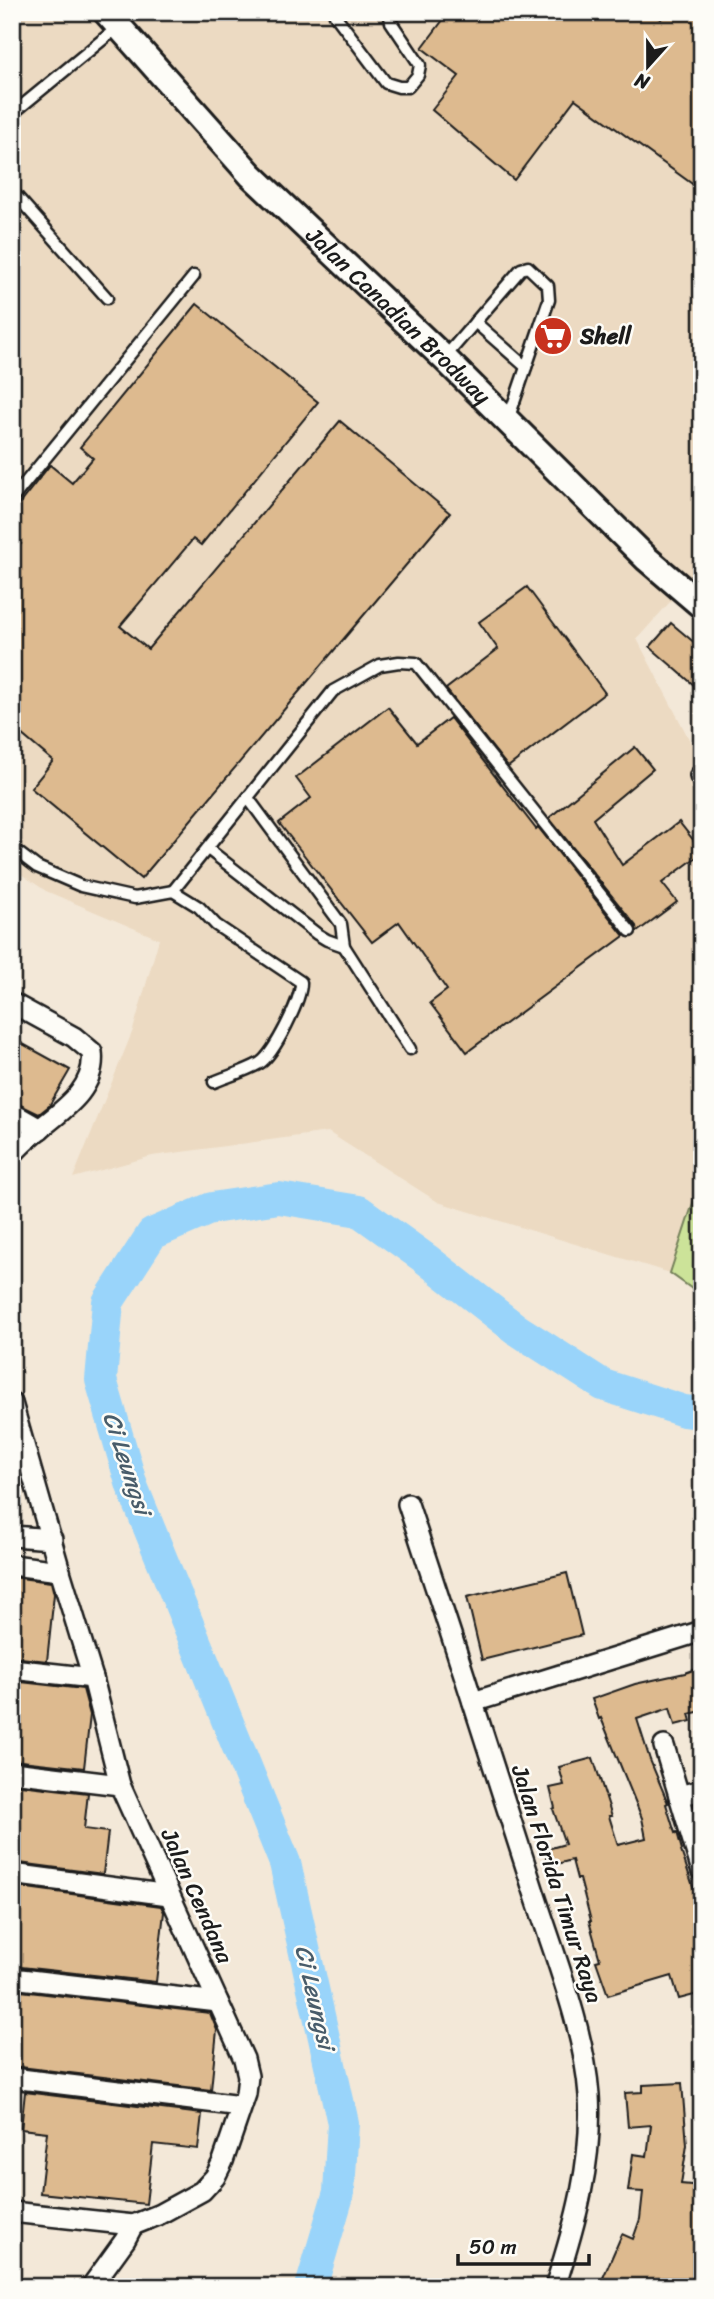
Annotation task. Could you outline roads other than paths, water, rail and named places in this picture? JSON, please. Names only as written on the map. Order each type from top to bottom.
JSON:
[{"type":"street","name":"Jalan Canadian Brodway","points":[[112,20],[251,175],[444,358],[647,559],[702,606]]},
{"type":"street","points":[[12,1003],[74,1037],[92,1052],[93,1064],[80,1093],[12,1155]]},
{"type":"street","points":[[12,1113],[40,1129]]},
{"type":"street","name":"Jalan Cendana","points":[[12,1402],[93,1678],[120,1785],[244,2059],[248,2076],[246,2094],[215,2177],[202,2191],[159,2215],[133,2225]]},
{"type":"street","name":"Jalan Florida Timur Raya","points":[[408,1504],[579,2034],[589,2095],[588,2146],[582,2194],[555,2287]]},
{"type":"street","points":[[12,1536],[52,1539]]},
{"type":"street","points":[[12,1565],[60,1571]]},
{"type":"street","points":[[473,1702],[702,1631]]},
{"type":"street","points":[[12,1669],[93,1678]]},
{"type":"street","points":[[664,1746],[702,1871]]},
{"type":"street","points":[[12,1772],[120,1785]]},
{"type":"street","points":[[679,1796],[702,1790]]},
{"type":"street","points":[[12,1874],[169,1895]]},
{"type":"street","points":[[12,1978],[218,2002]]},
{"type":"street","points":[[12,2078],[241,2106]]},
{"type":"street","points":[[12,2212],[133,2225],[90,2287]]},
{"type":"lane","points":[[334,13],[386,83],[408,87],[418,75],[420,65],[391,22],[389,12]]},
{"type":"lane","points":[[12,114],[112,20]]},
{"type":"lane","points":[[12,191],[107,298]]},
{"type":"lane","points":[[444,358],[523,267],[528,267],[548,286],[550,296],[508,422]]},
{"type":"lane","points":[[12,499],[194,276]]},
{"type":"lane","points":[[475,322],[526,367]]},
{"type":"lane","points":[[12,848],[37,867],[81,886],[135,898],[173,891],[332,691],[380,665],[416,663],[630,930]]},
{"type":"lane","points":[[248,798],[341,924],[344,946],[410,1049]]},
{"type":"lane","points":[[208,849],[317,933],[344,946]]},
{"type":"lane","points":[[173,891],[200,907],[216,925],[301,982],[302,987],[292,1013],[270,1054],[261,1062],[214,1082]]},
{"type":"waterway","name":"Ci Leungsi","points":[[311,2287],[339,2192],[343,2123],[285,1863],[132,1486],[101,1380],[108,1302],[152,1234],[212,1208],[279,1198],[359,1211],[516,1329],[603,1385],[684,1411],[702,1413]]},
{"type":"place","name":"Shell","points":[[553,336]]}]
